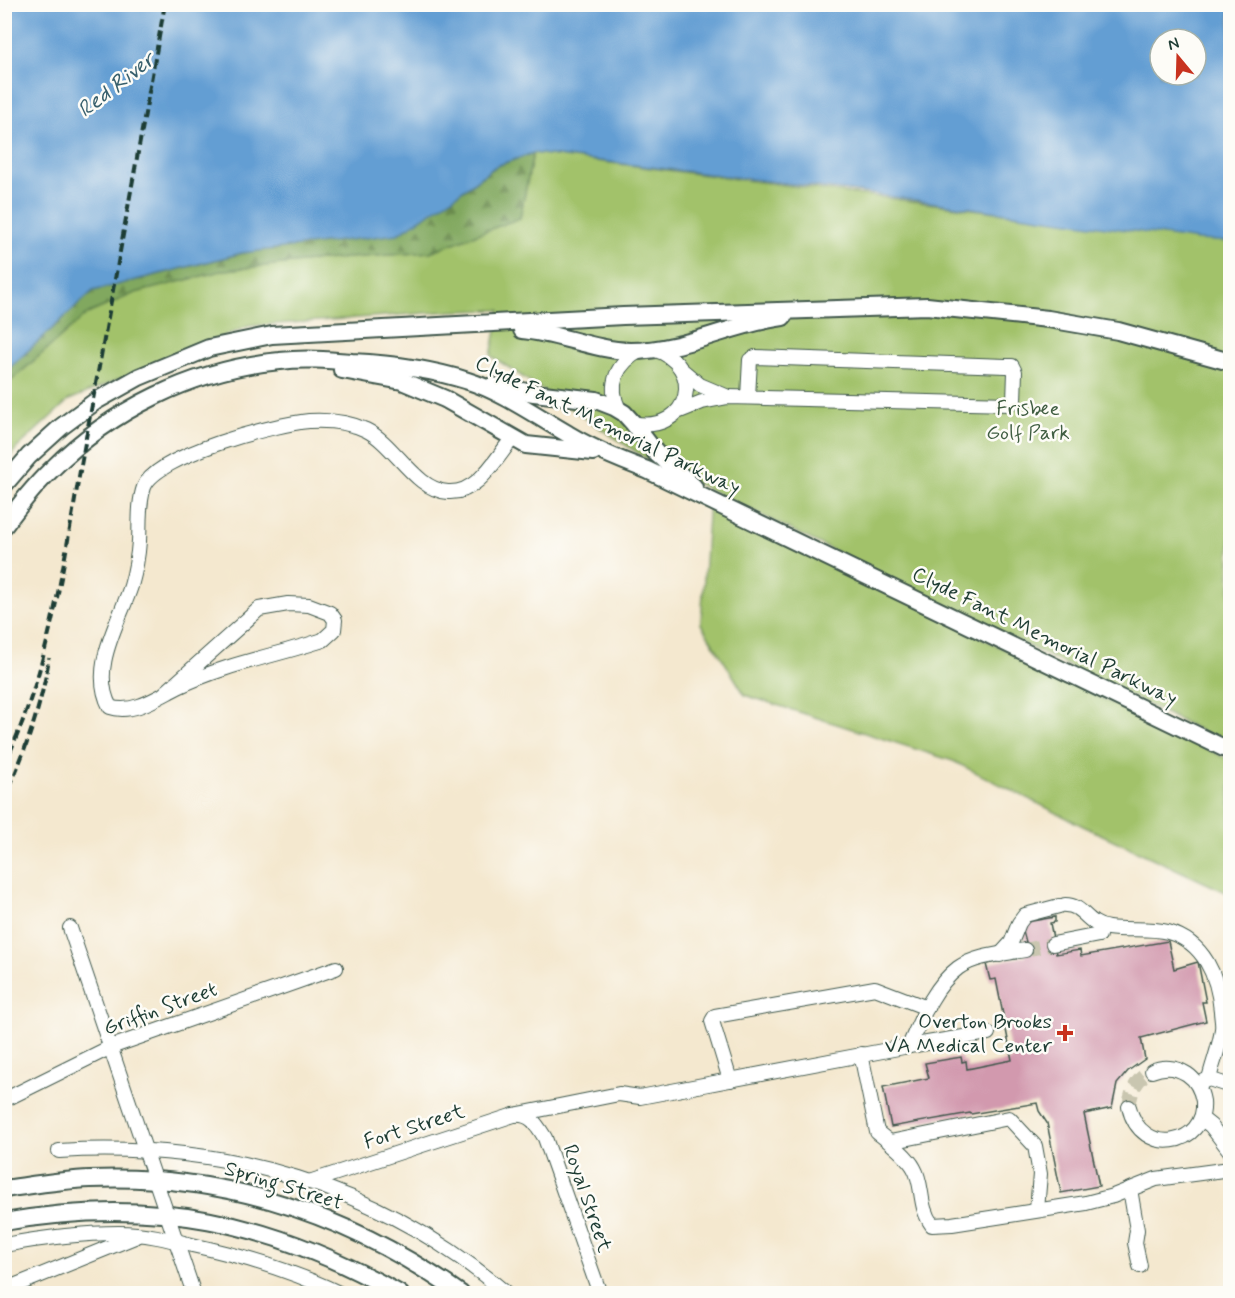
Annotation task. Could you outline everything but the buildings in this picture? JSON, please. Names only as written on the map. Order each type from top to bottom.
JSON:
[{"type":"main road","name":"Clyde Fant Memorial Parkway","points":[[4,485],[45,441],[78,413],[139,377],[183,357],[234,342],[272,335],[623,315],[950,307],[1048,319],[1118,331],[1230,362]]},
{"type":"main road","points":[[415,326],[538,332],[606,348],[647,350],[675,347],[741,325],[862,308]]},
{"type":"main road","name":"Clyde Fant Memorial Parkway","points":[[4,526],[50,470],[85,440],[115,418],[181,384],[240,366],[267,362],[322,360],[381,363],[438,372],[471,381],[612,457],[646,470],[1230,751]]},
{"type":"main road","points":[[267,362],[323,366],[402,381],[446,399],[526,445],[591,451],[612,457]]},
{"type":"main road","points":[[471,381],[534,393],[596,399],[619,410],[633,423],[656,453],[709,500]]},
{"type":"main road","name":"Spring Street","points":[[4,1189],[90,1179],[156,1180],[253,1195],[315,1215],[388,1247],[461,1293]]},
{"type":"main road","points":[[4,1222],[58,1214],[129,1212],[168,1214],[243,1227],[327,1256],[400,1293]]},
{"type":"street","points":[[619,410],[613,390],[615,374],[626,360],[647,350],[663,352],[700,385],[728,397]]},
{"type":"street","points":[[633,423],[652,425],[661,423],[677,412],[702,402],[728,397],[1010,404],[1014,401],[1015,372],[1012,366],[755,357],[750,360],[748,397]]},
{"type":"street","points":[[677,412],[687,386],[681,369]]},
{"type":"street","points":[[163,695],[259,609],[288,604],[309,605],[330,613],[335,620],[334,630],[323,640],[224,668],[147,703],[119,710],[110,707],[105,699],[102,683],[109,638],[122,611],[134,575],[144,486],[156,472],[168,464],[208,448],[272,427],[310,421],[344,422],[369,431],[430,487],[447,492],[459,491],[474,483],[487,472],[512,439]]},
{"type":"street","points":[[1000,955],[1011,943],[1025,915],[1062,905],[1078,908],[1094,924],[1100,926],[1167,932],[1184,939],[1204,956],[1213,972],[1220,994],[1222,1028],[1203,1081],[1201,1118],[1186,1136],[1174,1141],[1161,1141],[1139,1130],[1132,1120],[1129,1107]]},
{"type":"street","points":[[1053,944],[1098,935],[1100,926]]},
{"type":"street","points":[[70,928],[194,1293]]},
{"type":"street","points":[[909,1046],[940,987],[959,967],[981,958],[1025,950]]},
{"type":"street","name":"Griffin Street","points":[[4,1100],[111,1047],[336,968]]},
{"type":"street","points":[[730,1080],[712,1022],[715,1017],[875,987],[927,1008]]},
{"type":"street","points":[[514,1115],[619,1094],[640,1097],[861,1054],[988,1033]]},
{"type":"street","points":[[861,1054],[877,1132],[890,1142],[914,1168],[926,1216],[932,1225],[952,1224],[1086,1203],[1156,1179],[1230,1169]]},
{"type":"street","points":[[1152,1071],[1167,1067],[1203,1081],[1230,1086]]},
{"type":"street","name":"Fort Street","points":[[309,1182],[514,1115],[520,1114],[532,1118]]},
{"type":"street","name":"Royal Street","points":[[532,1118],[545,1138],[600,1293]]},
{"type":"street","points":[[890,1142],[1009,1118],[1035,1146],[1040,1174],[1037,1210]]},
{"type":"street","points":[[1201,1118],[1211,1126],[1230,1151]]},
{"type":"street","points":[[59,1151],[145,1150],[217,1158],[309,1182],[356,1199],[420,1232],[507,1293]]},
{"type":"street","points":[[1130,1189],[1137,1230],[1135,1243],[1140,1266]]},
{"type":"street","points":[[4,1245],[52,1237],[119,1233],[142,1235],[176,1241],[280,1268],[341,1293]]},
{"type":"street","points":[[4,1290],[142,1235]]},
{"type":"green space","name":"Frisbee Golf Park","points":[[533,153],[1230,242],[1230,745],[647,459],[491,356],[500,310],[454,311],[249,326],[69,400],[16,449],[5,464],[5,386],[87,314],[135,293],[225,270],[430,252],[520,218]]},
{"type":"green space","points":[[533,153],[520,218],[430,252],[225,270],[135,293],[87,314],[5,386],[5,372],[93,291],[448,201],[497,166]]},
{"type":"green space","points":[[709,500],[1097,696],[1230,760],[1230,894],[1083,826],[953,761],[745,695],[701,624]]},
{"type":"water","name":"Red River","points":[[5,4],[1230,5],[1230,242],[1198,240],[858,192],[533,153],[496,166],[398,234],[242,253],[93,291],[5,372]]},
{"type":"tunnel","points":[[1025,950],[1053,944]]},
{"type":"tunnel","points":[[1129,1107],[1135,1086],[1142,1077],[1152,1071]]},
{"type":"railway","points":[[4,765],[34,688],[55,607],[165,4]]},
{"type":"railway","points":[[4,800],[31,731],[49,658]]},
{"type":"place","name":"Overton Brooks VA Medical Center","points":[[1065,1033]]}]
